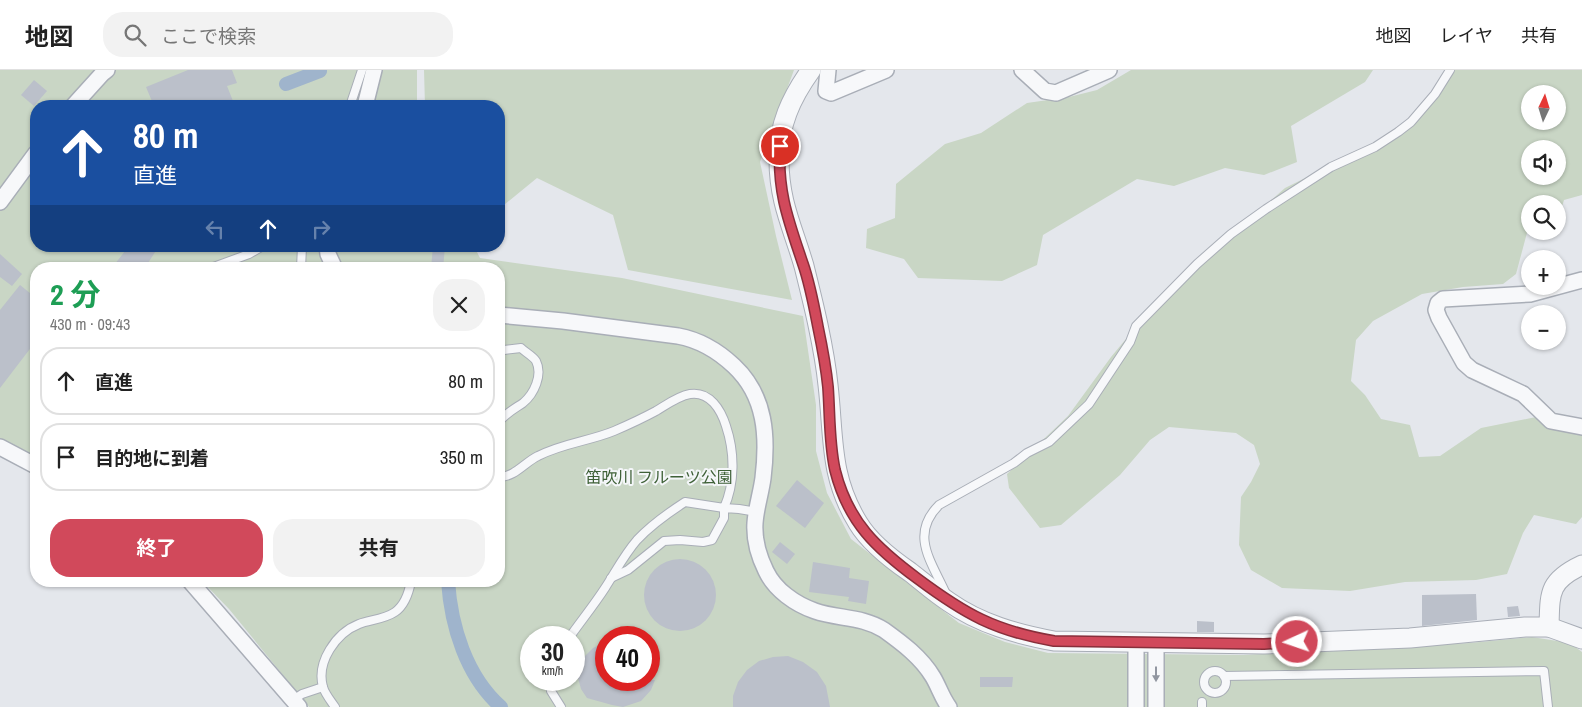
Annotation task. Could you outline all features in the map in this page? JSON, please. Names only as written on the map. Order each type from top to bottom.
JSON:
[{"type":"street","points":[[78,100],[107,70]]},
{"type":"street","points":[[366,100],[374,70]]},
{"type":"street","points":[[811,70],[790,104],[780,132],[779,160],[781,193],[804,266],[818,327],[828,384],[835,468],[844,495],[858,524],[863,530],[895,561],[950,603],[990,624],[1022,635],[1054,641],[1264,644],[1410,638],[1526,627],[1549,627],[1582,640]]},
{"type":"street","points":[[828,70],[826,91],[831,93],[886,70]]},
{"type":"street","points":[[1022,70],[1044,91],[1056,93],[1109,70]]},
{"type":"street","points":[[0,202],[30,161]]},
{"type":"street","points":[[1582,280],[1530,294],[1443,299],[1438,304],[1436,310],[1438,318],[1464,363],[1472,370],[1523,394],[1551,421],[1582,427]]},
{"type":"street","points":[[505,316],[670,334],[695,339],[720,353],[740,372],[754,391],[764,417],[765,451],[755,525],[759,553],[767,573],[792,600],[815,611],[862,620],[882,629],[913,652],[932,676],[949,707]]},
{"type":"street","points":[[0,447],[30,463]]},
{"type":"street","points":[[1549,627],[1550,597],[1555,584],[1560,577],[1582,565]]},
{"type":"street","points":[[195,587],[296,703]]},
{"type":"street","points":[[1136,642],[1136,707]]},
{"type":"street","points":[[1156,642],[1156,707]]},
{"type":"lane","points":[[352,100],[362,70]]},
{"type":"lane","points":[[950,603],[923,540],[924,526],[932,511],[938,505],[1014,464],[1027,453],[1050,442],[1089,404],[1130,342],[1136,326],[1197,264],[1231,234],[1266,209],[1331,167],[1375,147],[1398,132],[1411,122],[1435,94],[1450,70]]},
{"type":"lane","points":[[227,262],[252,252]]},
{"type":"lane","points":[[505,350],[521,348],[536,360],[539,371],[533,392],[524,402],[505,416]]},
{"type":"lane","points":[[505,476],[519,470],[537,456],[556,448],[616,430],[674,400],[691,394],[708,397],[718,407],[729,434],[733,460],[730,496],[724,508],[724,518],[712,540],[702,542],[664,541],[628,570],[611,578]]},
{"type":"lane","points":[[577,626],[618,565],[638,539],[663,517],[685,502],[757,512]]},
{"type":"lane","points":[[335,707],[323,687],[322,676],[325,660],[330,648],[340,635],[357,625],[396,612],[404,601],[409,587]]},
{"type":"lane","points":[[1224,676],[1544,671],[1548,707]]},
{"type":"lane","points":[[296,703],[302,694],[323,687]]},
{"type":"lane","points":[[550,691],[561,707]]},
{"type":"green space","name":"笛吹川 フルーツ公園","points":[[0,70],[417,70],[417,100],[30,100],[30,252],[477,252],[480,258],[622,278],[803,316],[816,405],[816,451],[827,493],[851,539],[959,623],[1005,642],[1048,653],[1243,655],[1470,643],[1532,637],[1570,643],[1582,652],[1582,707],[309,707],[229,609],[208,587],[505,587],[505,262],[30,262],[30,456],[0,438]]},
{"type":"green space","points":[[424,70],[794,70],[760,162],[792,300],[628,270],[613,215],[537,178],[505,204],[505,100],[425,100]]},
{"type":"green space","points":[[1131,70],[1373,70],[1365,82],[1291,126],[1297,162],[1264,175],[1225,168],[1174,186],[1137,179],[1043,235],[1037,265],[1002,281],[918,278],[904,259],[866,248],[867,229],[895,218],[896,184],[945,144],[981,133],[1027,103],[1069,97],[1097,90]]},
{"type":"green space","points":[[1452,70],[1582,70],[1582,195],[1566,199],[1566,195],[1521,195],[1521,240],[1525,240],[1516,274],[1503,284],[1463,287],[1422,294],[1373,321],[1356,340],[1351,381],[1365,395],[1381,419],[1410,425],[1419,457],[1440,456],[1481,428],[1536,417],[1582,433],[1582,517],[1576,524],[1534,515],[1523,533],[1507,574],[1476,580],[1405,582],[1350,591],[1282,588],[1251,570],[1239,545],[1241,497],[1260,464],[1254,445],[1236,433],[1169,427],[1150,440],[1120,475],[1061,525],[1040,528],[1009,488],[1007,474],[1068,416],[1111,357],[1140,322],[1237,230],[1285,188],[1376,143],[1410,121]]},
{"type":"building","points":[[188,70],[232,70],[237,83],[227,86],[233,100],[151,100],[146,87]]},
{"type":"building","points":[[34,80],[47,91],[39,100],[30,100],[30,103],[21,95]]},
{"type":"building","points":[[124,252],[155,252],[149,262],[116,262]]},
{"type":"building","points":[[432,252],[444,252],[444,262],[432,262]]},
{"type":"building","points":[[0,254],[22,274],[12,286],[0,277]]},
{"type":"building","points":[[20,285],[30,293],[30,349],[0,388],[0,310]]},
{"type":"building","points":[[797,480],[824,503],[805,528],[776,506]]},
{"type":"building","points":[[780,542],[795,554],[787,564],[772,552]]},
{"type":"building","points":[[687,559],[706,569],[714,581],[716,595],[714,609],[706,621],[694,629],[673,631],[654,621],[646,609],[644,588],[654,569],[666,561]]},
{"type":"building","points":[[813,562],[850,568],[849,578],[869,581],[866,604],[848,601],[849,597],[809,592]]},
{"type":"building","points":[[1476,594],[1477,620],[1422,626],[1422,595]]},
{"type":"building","points":[[1518,606],[1520,616],[1508,617],[1507,607]]},
{"type":"building","points":[[1197,621],[1214,622],[1214,632],[1197,632]]},
{"type":"building","points":[[595,647],[595,691],[650,691],[641,701],[623,707],[587,698],[582,691],[585,691],[585,656]]},
{"type":"building","points":[[788,656],[803,662],[817,672],[826,686],[830,707],[733,707],[733,696],[738,682],[747,670],[759,661],[773,657]]},
{"type":"building","points":[[980,677],[1013,677],[1012,687],[980,687]]},
{"type":"waterway","points":[[286,84],[320,71]]},
{"type":"waterway","points":[[449,587],[453,615],[463,649],[478,681],[501,707]]},
{"type":"route","points":[[780,146],[781,193],[804,266],[818,327],[828,384],[835,468],[844,495],[858,524],[873,541],[895,561],[950,603],[990,624],[1022,635],[1054,641],[1264,644],[1297,642]]}]
